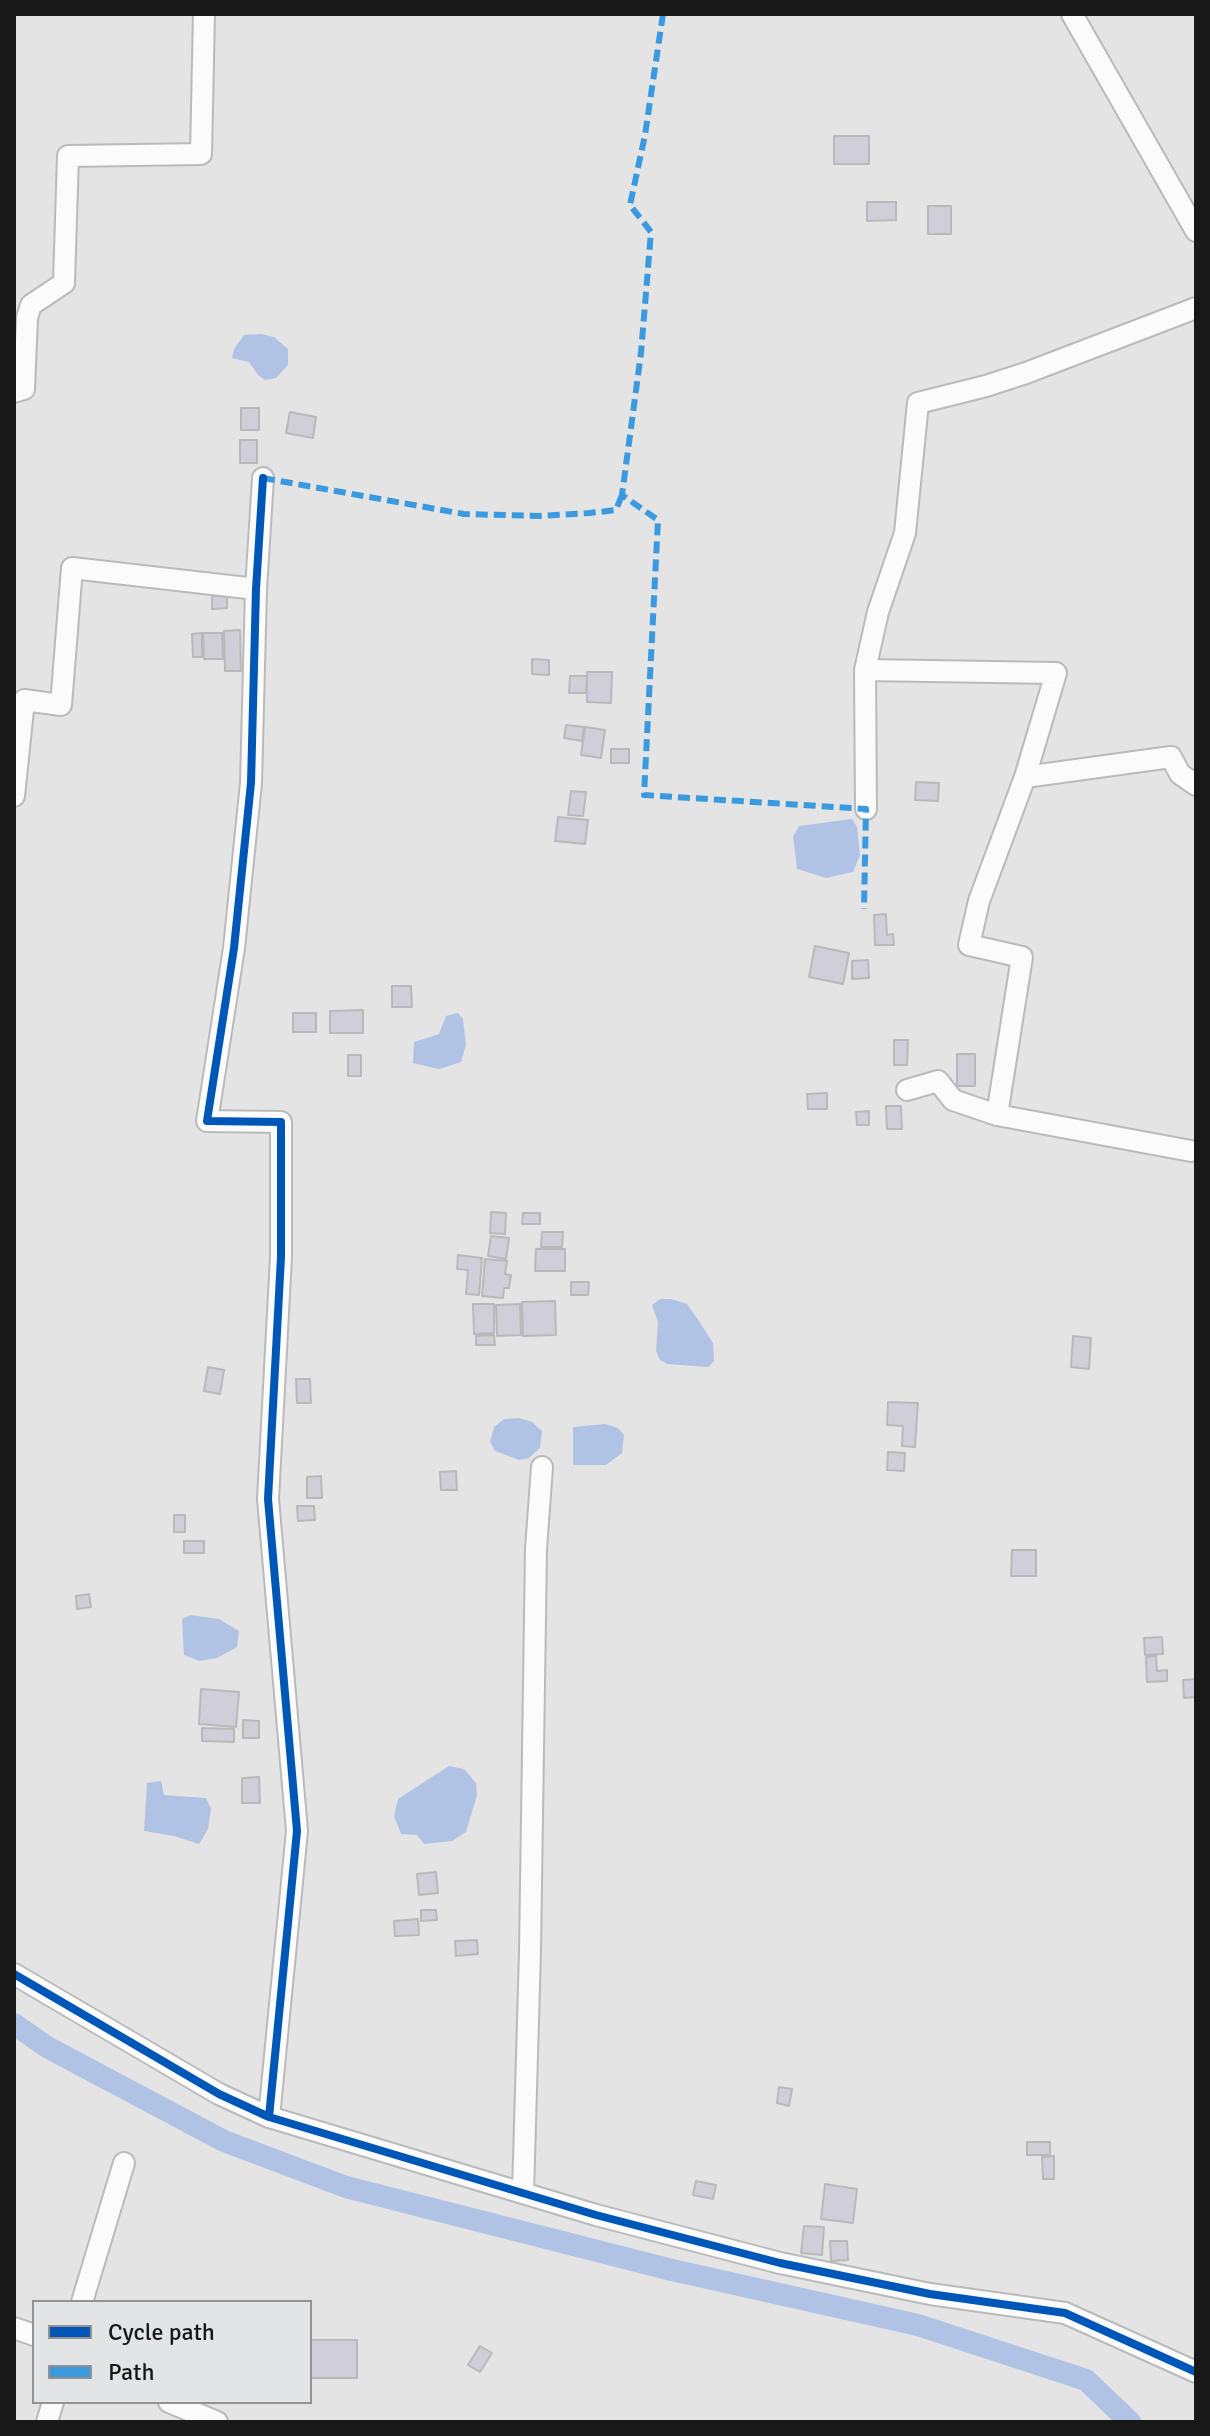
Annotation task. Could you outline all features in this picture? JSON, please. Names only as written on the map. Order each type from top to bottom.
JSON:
[{"type":"street","points":[[14,392],[24,389],[27,318],[31,305],[64,283],[68,156],[201,154],[204,14]]},
{"type":"street","points":[[1072,14],[1196,231]]},
{"type":"street","points":[[866,809],[865,670],[878,612],[905,533],[918,403],[1013,377],[1196,308]]},
{"type":"street","points":[[263,478],[256,589],[251,783],[234,948],[207,1121],[281,1122],[281,1257],[268,1499],[297,1831],[269,2117]]},
{"type":"street","points":[[14,796],[24,700],[61,705],[72,568],[256,589]]},
{"type":"street","points":[[865,670],[1056,673],[1025,777],[979,901],[969,945],[1022,957],[997,1115]]},
{"type":"street","points":[[1025,777],[1171,757],[1180,774],[1196,785]]},
{"type":"street","points":[[907,1090],[938,1081],[953,1100],[997,1115],[1191,1151]]},
{"type":"street","points":[[523,2193],[536,1549],[542,1467]]},
{"type":"street","points":[[14,1974],[219,2094],[269,2117],[523,2193],[780,2263],[930,2294],[1065,2313],[1196,2372]]},
{"type":"street","points":[[83,2300],[124,2163]]},
{"type":"street","points":[[174,2404],[217,2422]]},
{"type":"water","points":[[244,335],[274,337],[288,349],[288,365],[276,378],[265,380],[249,362],[232,358]]},
{"type":"water","points":[[852,819],[857,827],[860,855],[853,872],[826,878],[797,869],[793,837],[799,826]]},
{"type":"water","points":[[458,1013],[463,1019],[466,1045],[461,1062],[439,1069],[413,1063],[414,1042],[439,1034],[446,1016]]},
{"type":"water","points":[[660,1299],[687,1304],[699,1321],[713,1343],[714,1361],[708,1367],[667,1364],[660,1360],[656,1351],[658,1322],[652,1305]]},
{"type":"water","points":[[519,1418],[532,1422],[542,1431],[540,1448],[529,1458],[519,1460],[495,1451],[490,1442],[494,1427],[504,1419]]},
{"type":"water","points":[[605,1424],[618,1428],[624,1435],[622,1453],[606,1465],[573,1465],[573,1427]]},
{"type":"water","points":[[190,1615],[219,1619],[239,1631],[237,1647],[217,1658],[199,1661],[184,1655],[182,1619]]},
{"type":"water","points":[[449,1766],[464,1769],[476,1783],[477,1795],[466,1832],[452,1841],[424,1844],[417,1835],[401,1834],[394,1816],[398,1799]]},
{"type":"water","points":[[161,1781],[164,1795],[206,1798],[211,1809],[208,1829],[199,1844],[144,1831],[147,1783]]},
{"type":"building","points":[[834,136],[869,136],[869,164],[834,164]]},
{"type":"building","points":[[867,202],[896,202],[896,220],[867,221]]},
{"type":"building","points":[[928,206],[951,206],[951,234],[928,234]]},
{"type":"building","points":[[241,408],[259,408],[259,430],[241,430]]},
{"type":"building","points":[[290,412],[316,417],[313,438],[286,433]]},
{"type":"building","points":[[240,440],[257,440],[257,463],[240,463]]},
{"type":"building","points":[[212,596],[227,596],[227,608],[212,609]]},
{"type":"building","points":[[240,630],[241,671],[225,671],[224,631]]},
{"type":"building","points":[[202,633],[202,657],[193,657],[192,634]]},
{"type":"building","points":[[203,633],[222,633],[223,659],[204,659]]},
{"type":"building","points":[[532,659],[549,660],[549,675],[532,674]]},
{"type":"building","points":[[587,672],[612,672],[611,703],[587,702]]},
{"type":"building","points":[[570,676],[587,676],[586,693],[569,693]]},
{"type":"building","points":[[566,725],[584,727],[582,741],[564,738]]},
{"type":"building","points":[[585,727],[605,730],[601,758],[581,755]]},
{"type":"building","points":[[611,749],[629,749],[629,763],[611,763]]},
{"type":"building","points":[[916,782],[939,783],[938,801],[915,800]]},
{"type":"building","points":[[571,791],[586,792],[583,816],[568,815]]},
{"type":"building","points":[[558,817],[588,820],[585,844],[555,841]]},
{"type":"building","points":[[886,914],[887,935],[893,934],[894,945],[875,945],[874,915]]},
{"type":"building","points":[[815,946],[849,953],[843,984],[809,977]]},
{"type":"building","points":[[868,960],[869,978],[852,979],[852,961]]},
{"type":"building","points":[[392,986],[411,986],[412,1007],[392,1007]]},
{"type":"building","points":[[363,1010],[363,1033],[330,1033],[330,1011]]},
{"type":"building","points":[[293,1013],[316,1013],[316,1032],[293,1032]]},
{"type":"building","points":[[894,1040],[908,1040],[907,1065],[894,1065]]},
{"type":"building","points":[[957,1054],[975,1054],[975,1086],[957,1086]]},
{"type":"building","points":[[348,1055],[361,1055],[361,1076],[348,1076]]},
{"type":"building","points":[[827,1093],[827,1109],[808,1109],[807,1094]]},
{"type":"building","points":[[886,1106],[901,1106],[902,1129],[887,1129]]},
{"type":"building","points":[[869,1111],[869,1125],[857,1125],[856,1112]]},
{"type":"building","points":[[491,1212],[506,1213],[505,1234],[490,1233]]},
{"type":"building","points":[[523,1213],[540,1213],[540,1224],[522,1224]]},
{"type":"building","points":[[542,1232],[563,1232],[562,1247],[541,1247]]},
{"type":"building","points":[[491,1236],[509,1238],[506,1259],[488,1256]]},
{"type":"building","points":[[536,1249],[565,1249],[565,1271],[535,1271]]},
{"type":"building","points":[[458,1255],[482,1258],[479,1295],[466,1294],[468,1270],[457,1269]]},
{"type":"building","points":[[485,1259],[507,1261],[505,1274],[511,1275],[503,1298],[482,1296]]},
{"type":"building","points":[[571,1282],[589,1282],[588,1295],[571,1295]]},
{"type":"building","points":[[555,1301],[556,1335],[523,1336],[522,1302]]},
{"type":"building","points":[[473,1304],[494,1304],[494,1333],[474,1334]]},
{"type":"building","points":[[520,1304],[521,1335],[497,1336],[496,1305]]},
{"type":"building","points":[[494,1335],[495,1345],[476,1345],[476,1336]]},
{"type":"building","points":[[1073,1336],[1091,1338],[1089,1369],[1071,1367]]},
{"type":"building","points":[[208,1367],[224,1370],[220,1394],[204,1391]]},
{"type":"building","points":[[296,1379],[310,1379],[311,1403],[297,1403]]},
{"type":"building","points":[[888,1402],[918,1403],[915,1447],[902,1446],[903,1426],[887,1425]]},
{"type":"building","points":[[888,1452],[905,1453],[904,1471],[887,1470]]},
{"type":"building","points":[[456,1471],[457,1490],[441,1490],[440,1472]]},
{"type":"building","points":[[321,1476],[322,1498],[307,1498],[307,1477]]},
{"type":"building","points":[[297,1506],[314,1506],[315,1520],[298,1521]]},
{"type":"building","points":[[174,1515],[185,1515],[185,1532],[174,1532]]},
{"type":"building","points":[[184,1541],[204,1541],[204,1553],[184,1553]]},
{"type":"building","points":[[1012,1550],[1036,1550],[1036,1576],[1011,1576]]},
{"type":"building","points":[[89,1594],[91,1607],[77,1609],[76,1596]]},
{"type":"building","points":[[1162,1637],[1163,1654],[1145,1655],[1144,1638]]},
{"type":"building","points":[[1156,1656],[1157,1671],[1167,1670],[1167,1681],[1147,1682],[1146,1657]]},
{"type":"building","points":[[1196,1679],[1196,1697],[1184,1698],[1183,1680]]},
{"type":"building","points":[[201,1689],[239,1692],[236,1727],[199,1724]]},
{"type":"building","points":[[243,1720],[259,1721],[259,1738],[243,1738]]},
{"type":"building","points":[[202,1728],[234,1729],[234,1742],[202,1741]]},
{"type":"building","points":[[259,1777],[260,1803],[242,1803],[242,1778]]},
{"type":"building","points":[[436,1872],[438,1893],[419,1895],[417,1874]]},
{"type":"building","points":[[421,1910],[436,1910],[437,1920],[421,1921]]},
{"type":"building","points":[[418,1919],[419,1935],[395,1936],[394,1921]]},
{"type":"building","points":[[477,1940],[478,1954],[456,1956],[455,1941]]},
{"type":"building","points":[[779,2087],[792,2089],[789,2106],[777,2103]]},
{"type":"building","points":[[1027,2142],[1050,2142],[1050,2155],[1027,2155]]},
{"type":"building","points":[[1054,2156],[1054,2179],[1043,2179],[1042,2157]]},
{"type":"building","points":[[696,2181],[716,2185],[713,2199],[693,2195]]},
{"type":"building","points":[[825,2184],[857,2189],[853,2223],[821,2219]]},
{"type":"building","points":[[804,2226],[824,2227],[822,2255],[801,2253]]},
{"type":"building","points":[[830,2241],[847,2241],[848,2260],[831,2261]]},
{"type":"building","points":[[312,2340],[357,2340],[357,2378],[312,2378]]},
{"type":"building","points":[[480,2346],[492,2353],[480,2372],[468,2365]]},
{"type":"waterway","points":[[14,2024],[47,2047],[224,2141],[346,2187],[672,2270],[918,2325],[1086,2380],[1130,2422]]},
{"type":"marked path","points":[[663,14],[645,135],[630,205],[651,232],[641,353],[622,495],[658,520],[644,795],[866,809],[864,909]]},
{"type":"marked path","points":[[263,478],[464,514],[539,516],[616,510],[622,495]]},
{"type":"cycle path","points":[[263,478],[256,589],[251,783],[234,948],[207,1121],[281,1122],[281,1257],[268,1499],[297,1831],[269,2117]]},
{"type":"cycle path","points":[[14,1974],[219,2094],[269,2117],[596,2215],[780,2263],[930,2294],[1065,2313],[1196,2372]]}]
